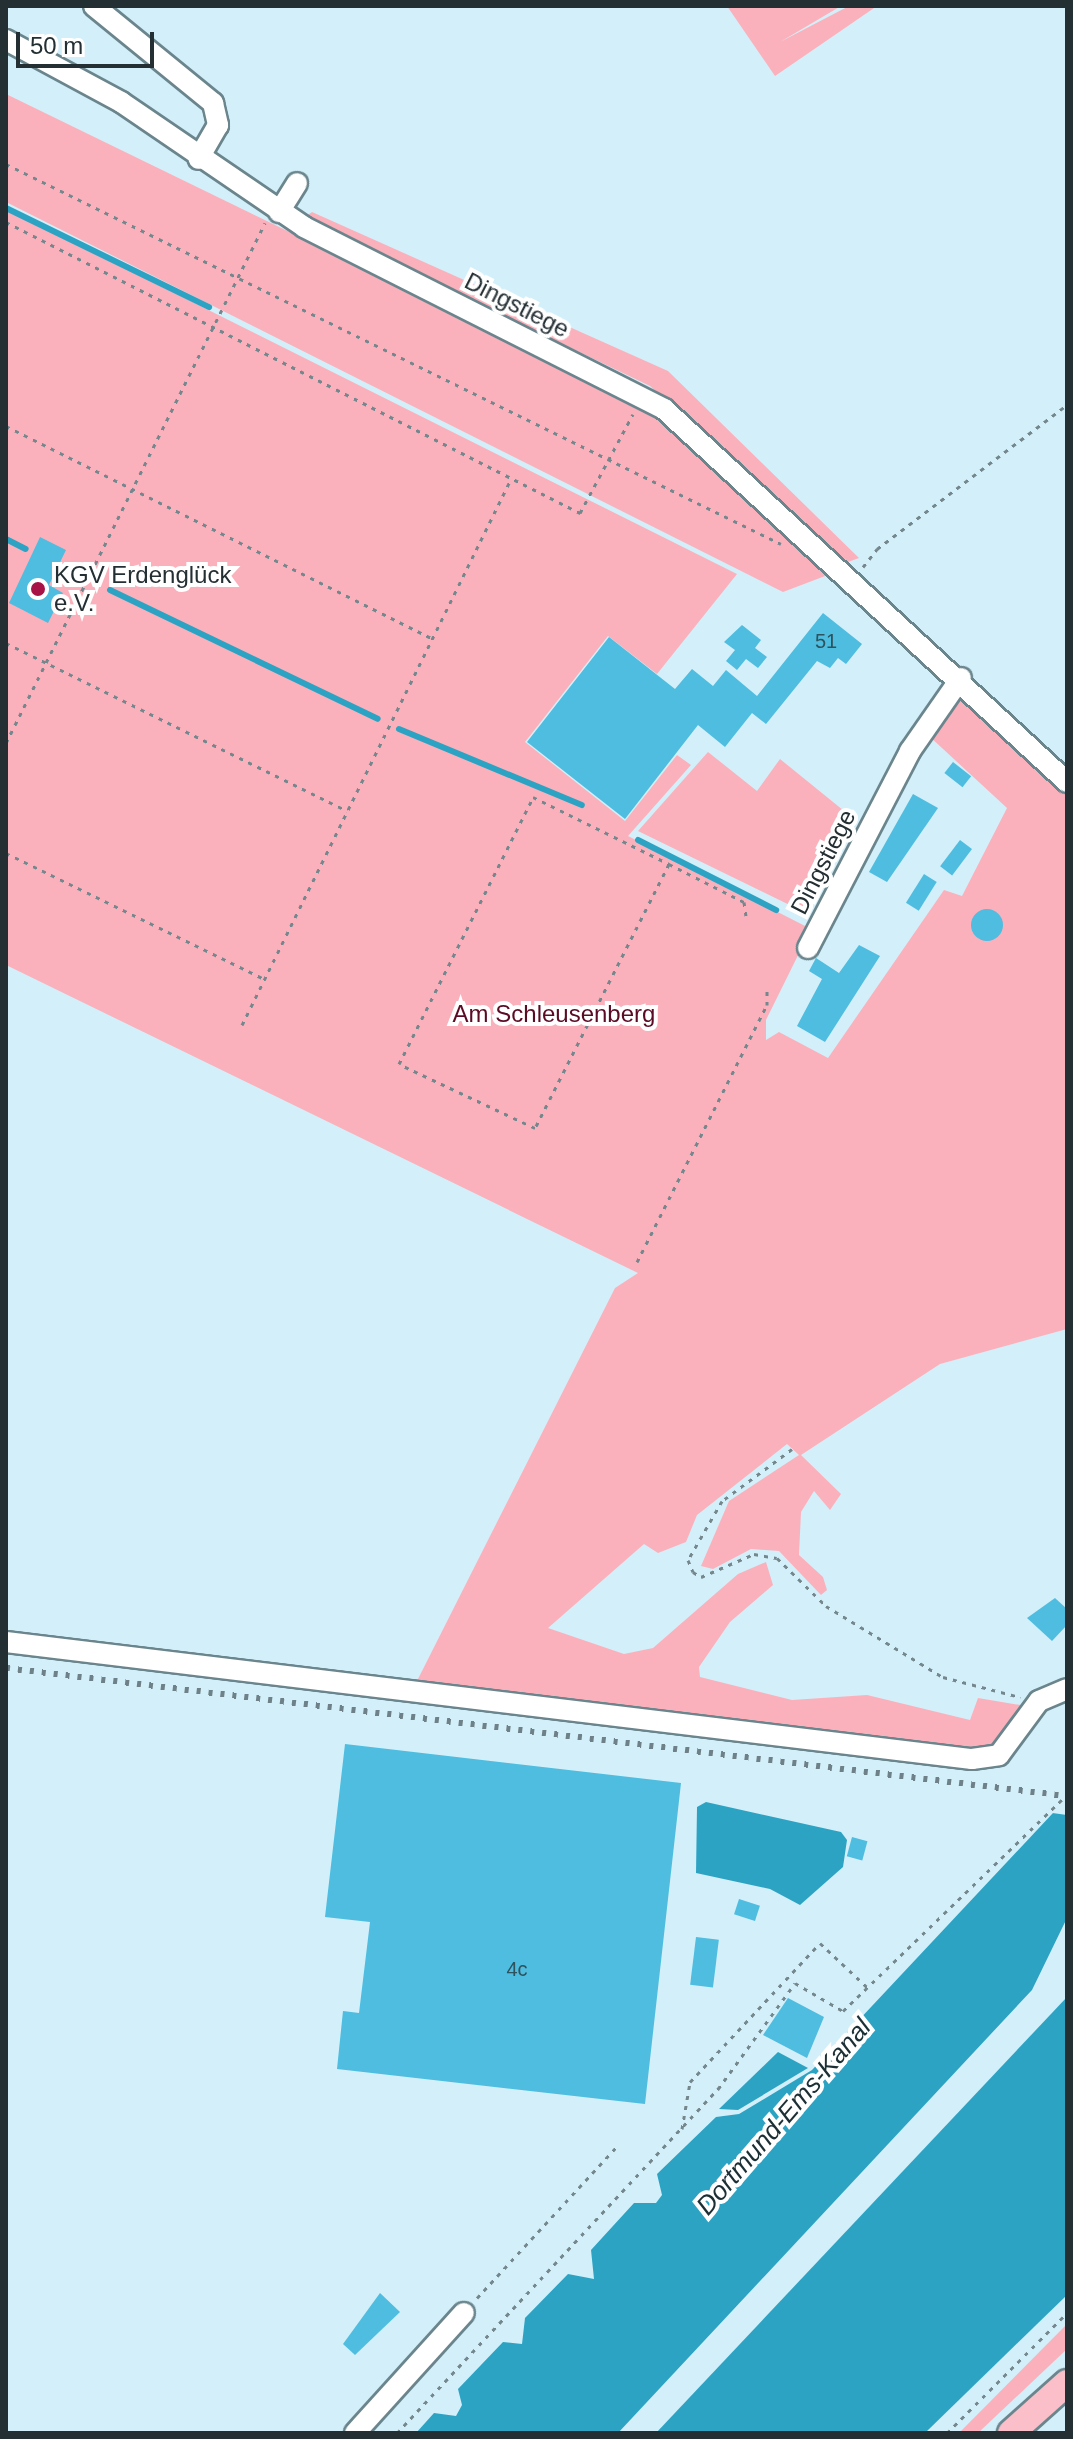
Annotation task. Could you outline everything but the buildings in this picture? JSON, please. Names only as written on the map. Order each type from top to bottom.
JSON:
[{"type":"main road","points":[[1011,2433],[1067,2383]]},
{"type":"street","points":[[94,6],[213,103],[218,125],[198,159]]},
{"type":"street","name":"Dingstiege","points":[[6,40],[121,102],[198,159],[275,210],[641,396],[691,429],[961,678],[1067,782]]},
{"type":"street","points":[[275,210],[297,183]]},
{"type":"street","name":"Dingstiege","points":[[808,948],[910,751],[961,678]]},
{"type":"street","points":[[6,1642],[972,1759],[999,1755],[1039,1701],[1067,1689]]},
{"type":"street","points":[[355,2433],[464,2313]]},
{"type":"path","points":[[6,164],[239,276],[764,538],[792,546],[812,542]]},
{"type":"path","points":[[6,743],[213,327],[275,210]]},
{"type":"path","points":[[6,222],[580,513],[611,463],[641,396]]},
{"type":"path","points":[[854,580],[877,549],[1067,405]]},
{"type":"path","points":[[6,426],[433,638]]},
{"type":"path","points":[[242,1025],[511,479]]},
{"type":"path","points":[[6,643],[347,811]]},
{"type":"path","points":[[669,864],[535,1128],[399,1064],[533,797],[669,864],[744,902],[746,916]]},
{"type":"path","points":[[6,853],[264,979]]},
{"type":"path","points":[[637,1262],[767,1005],[767,988]]},
{"type":"path","points":[[792,1449],[722,1501],[688,1560],[693,1572],[701,1577],[754,1554],[777,1558],[826,1606],[943,1677],[1039,1701]]},
{"type":"path","points":[[397,2433],[682,2129],[795,1983],[843,2011],[1067,1795]]},
{"type":"path","points":[[682,2129],[690,2082],[820,1943],[868,1988]]},
{"type":"path","points":[[464,2313],[619,2144]]},
{"type":"path","points":[[947,2433],[1067,2313]]},
{"type":"green space","points":[[727,6],[841,6],[780,42],[849,6],[877,6],[775,76]]},
{"type":"green space","points":[[6,94],[643,404],[833,573],[783,592],[6,202]]},
{"type":"green space","name":"Am Schleusenberg","points":[[6,209],[737,574],[657,674],[608,636],[525,742],[625,821],[677,755],[691,765],[628,836],[811,929],[766,1020],[766,1040],[779,1032],[828,1058],[944,890],[962,896],[1007,808],[929,736],[956,683],[1067,789],[1067,1329],[940,1364],[801,1455],[841,1494],[830,1510],[814,1491],[801,1512],[799,1555],[823,1577],[827,1590],[821,1595],[779,1551],[751,1549],[713,1569],[701,1566],[729,1501],[799,1455],[787,1444],[697,1515],[686,1542],[658,1553],[644,1544],[548,1628],[624,1654],[653,1648],[738,1574],[766,1562],[773,1585],[730,1622],[699,1667],[700,1677],[792,1700],[867,1695],[970,1720],[978,1698],[1026,1706],[998,1745],[976,1752],[417,1681],[615,1288],[638,1273],[6,965]]},
{"type":"green space","points":[[312,212],[668,371],[859,558],[848,562],[650,386],[302,219]]},
{"type":"green space","points":[[708,752],[757,791],[780,759],[854,819],[808,914],[638,831]]},
{"type":"green space","points":[[1067,2324],[1067,2349],[978,2433],[959,2433]]},
{"type":"water","name":"Dortmund-Ems-Kanal","points":[[1067,1798],[1067,1918],[1032,1990],[618,2433],[416,2433],[434,2413],[456,2416],[462,2405],[458,2389],[503,2342],[522,2344],[525,2318],[568,2274],[594,2279],[591,2250],[634,2203],[656,2203],[662,2195],[657,2174],[716,2117],[739,2114],[812,2070]]},
{"type":"water","points":[[706,1802],[841,1832],[847,1840],[843,1867],[800,1905],[770,1889],[696,1873],[697,1807]]},
{"type":"water","points":[[1067,1997],[1067,2295],[925,2433],[656,2433]]},
{"type":"water","points":[[778,2052],[808,2068],[738,2110],[719,2109]]},
{"type":"pier","points":[[1067,1794],[1067,1815],[1045,1812],[1064,1795]]},
{"type":"waterway","points":[[6,208],[209,307]]},
{"type":"waterway","points":[[6,539],[26,549]]},
{"type":"waterway","points":[[110,590],[378,719]]},
{"type":"waterway","points":[[399,729],[582,805]]},
{"type":"waterway","points":[[638,840],[776,910]]},
{"type":"railway","points":[[6,1668],[1067,1796]]},
{"type":"place","name":"KGV Erdenglück e.V.","points":[[38,589]]}]
